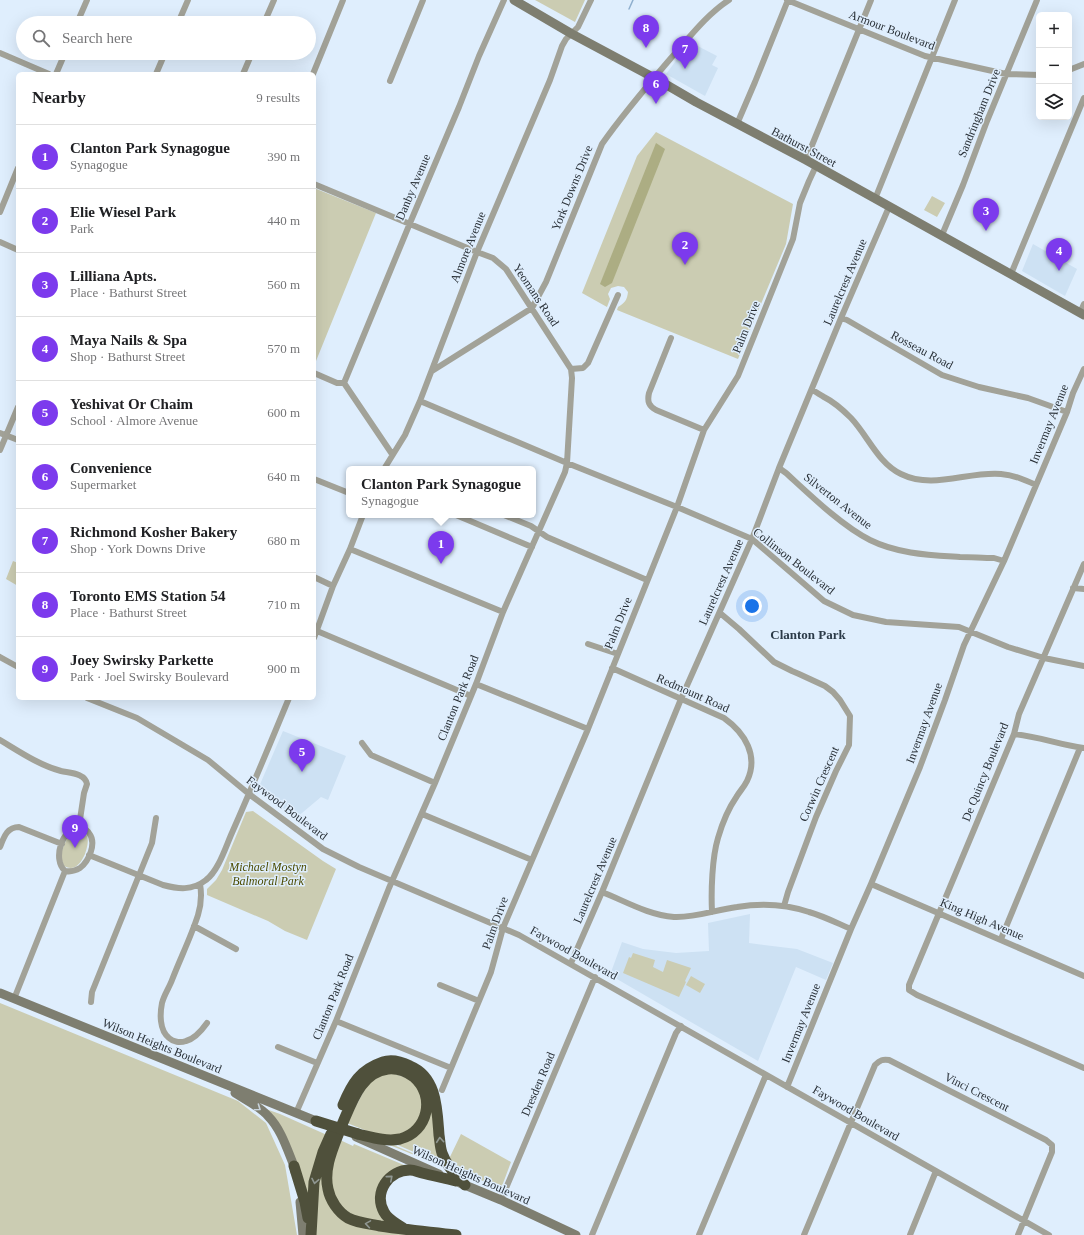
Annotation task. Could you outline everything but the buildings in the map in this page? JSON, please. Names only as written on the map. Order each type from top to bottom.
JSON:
[{"type":"highway","points":[[311,1235],[314,1182],[323,1152],[350,1087],[373,1065],[387,1061],[403,1063],[416,1068],[427,1078],[435,1095],[441,1151],[446,1162],[460,1183]]},
{"type":"highway","points":[[316,1120],[357,1135],[386,1140],[398,1140],[407,1137],[416,1131],[425,1117],[426,1094],[421,1085],[414,1078],[408,1074],[393,1069],[378,1072],[367,1078],[359,1088],[352,1100],[333,1148],[328,1166],[328,1188],[331,1199],[341,1213],[361,1223],[406,1230],[456,1235]]},
{"type":"highway","points":[[294,1166],[305,1202],[311,1235]]},
{"type":"highway","points":[[406,1230],[389,1219],[384,1212],[380,1192],[385,1183],[397,1173],[410,1170],[460,1183]]},
{"type":"main road","name":"Bathurst Street","points":[[514,0],[572,34],[806,160],[889,208],[1083,311]]},
{"type":"main road","name":"Wilson Heights Boulevard","points":[[0,993],[213,1080],[316,1120]]},
{"type":"main road","points":[[213,1080],[260,1109],[268,1116],[280,1133],[294,1166],[301,1208],[303,1235]]},
{"type":"main road","name":"Wilson Heights Boulevard","points":[[357,1135],[576,1235]]},
{"type":"street","points":[[80,16],[87,0]]},
{"type":"street","points":[[181,16],[188,0]]},
{"type":"street","points":[[267,16],[274,0]]},
{"type":"street","points":[[314,72],[343,0]]},
{"type":"street","points":[[390,81],[423,0]]},
{"type":"street","name":"Danby Avenue","points":[[344,383],[460,107],[479,56],[504,0]]},
{"type":"street","name":"Almore Avenue","points":[[386,466],[392,454],[406,435],[478,252],[550,80],[562,46],[566,39],[578,27],[591,0]]},
{"type":"street","name":"York Downs Drive","points":[[432,371],[532,308],[546,282],[602,144],[613,128],[654,78],[706,18],[729,0]]},
{"type":"street","points":[[737,124],[787,0]]},
{"type":"street","name":"Armour Boulevard","points":[[787,0],[859,30],[931,57],[1006,74],[1036,75]]},
{"type":"street","points":[[806,160],[871,0]]},
{"type":"street","points":[[875,199],[955,0]]},
{"type":"street","name":"Sandringham Drive","points":[[942,235],[1037,0]]},
{"type":"street","points":[[0,53],[16,60]]},
{"type":"street","points":[[16,60],[44,72]]},
{"type":"street","points":[[57,72],[62,60]]},
{"type":"street","points":[[157,72],[162,60]]},
{"type":"street","points":[[244,72],[249,60]]},
{"type":"street","points":[[1072,69],[1084,64]]},
{"type":"street","points":[[1012,274],[1084,98]]},
{"type":"street","name":"Palm Drive","points":[[442,1090],[491,972],[503,928],[588,729],[677,507],[704,430],[738,376],[793,239],[800,203],[808,181],[816,166]]},
{"type":"street","points":[[0,212],[16,173]]},
{"type":"street","name":"Yeomans Road","points":[[316,185],[493,258],[506,269],[571,369]]},
{"type":"street","name":"Laurelcrest Avenue","points":[[571,963],[682,699],[752,539],[779,468],[841,318],[889,208]]},
{"type":"street","points":[[0,242],[16,249]]},
{"type":"street","points":[[571,369],[583,368],[588,363],[618,295]]},
{"type":"street","name":"Rosseau Road","points":[[841,318],[847,320],[942,376],[979,387],[1028,398],[1067,412]]},
{"type":"street","points":[[671,338],[647,398],[648,402],[651,407],[656,410],[704,430]]},
{"type":"street","name":"Clanton Park Road","points":[[296,1113],[336,1021],[392,881],[436,783],[503,612],[565,472],[567,464],[572,378],[571,369]]},
{"type":"street","name":"Invermay Avenue","points":[[787,1087],[851,929],[872,884],[920,767],[970,631],[1004,561],[1084,369]]},
{"type":"street","points":[[316,374],[338,383],[344,383],[392,454]]},
{"type":"street","points":[[812,389],[817,394],[824,396],[850,417],[869,444],[882,459],[902,475],[920,479],[947,480],[967,475],[1001,474],[1011,475],[1036,484]]},
{"type":"street","name":"Collinson Boulevard","points":[[420,401],[567,464],[677,507],[752,539],[824,601],[853,615],[886,622],[959,627],[1008,647],[1044,658],[1084,666]]},
{"type":"street","points":[[0,450],[3,434],[16,411]]},
{"type":"street","points":[[3,434],[16,439]]},
{"type":"street","name":"Silverton Avenue","points":[[779,468],[848,526],[878,543],[927,555],[994,558],[1004,561]]},
{"type":"street","points":[[316,480],[346,492]]},
{"type":"street","points":[[362,518],[333,586],[317,631],[471,696]]},
{"type":"street","points":[[463,518],[532,547]]},
{"type":"street","points":[[511,518],[531,526],[547,537],[647,580]]},
{"type":"street","points":[[350,549],[503,612]]},
{"type":"street","name":"De Quincy Boulevard","points":[[1084,564],[1019,714],[1014,734],[938,912],[909,985],[909,990],[917,995],[1084,1068]]},
{"type":"street","points":[[316,578],[333,586]]},
{"type":"street","points":[[1073,588],[1084,589]]},
{"type":"street","name":"Corwin Crescent","points":[[720,613],[774,662],[825,686],[833,692],[850,716],[849,745],[816,817],[784,906]]},
{"type":"street","points":[[588,644],[618,654]]},
{"type":"street","points":[[0,656],[16,666]]},
{"type":"street","name":"Redmount Road","points":[[612,668],[715,713],[733,724],[744,737],[751,753],[752,764],[747,781],[725,817],[717,839],[712,912]]},
{"type":"street","points":[[476,684],[588,729]]},
{"type":"street","name":"Faywood Boulevard","points":[[92,700],[137,718],[208,760],[323,849],[392,881],[520,935],[595,976],[787,1087],[1049,1235]]},
{"type":"street","points":[[89,855],[163,885],[181,889],[191,888],[207,880],[216,867],[250,794],[288,700]]},
{"type":"street","points":[[1001,939],[1082,748],[1059,744],[1025,735],[1014,734]]},
{"type":"street","points":[[0,740],[36,761],[84,777],[87,784],[84,793],[79,826]]},
{"type":"street","points":[[362,743],[371,755],[436,783]]},
{"type":"street","points":[[422,814],[532,860]]},
{"type":"street","points":[[91,1002],[92,992],[152,843],[156,818]]},
{"type":"street","points":[[79,826],[85,829],[91,836],[92,846],[89,855],[80,868],[74,871],[65,871],[61,867],[58,854],[69,831],[72,828],[79,826]]},
{"type":"street","points":[[0,847],[9,830],[16,827],[62,844]]},
{"type":"street","points":[[14,999],[65,871]]},
{"type":"street","points":[[200,884],[200,905],[194,926],[164,999],[161,1010],[161,1021],[166,1036],[178,1042],[184,1042],[191,1038],[207,1023]]},
{"type":"street","name":"King High Avenue","points":[[872,884],[1084,976]]},
{"type":"street","points":[[602,892],[663,916],[690,917],[748,905],[766,904],[784,906],[809,912],[851,929]]},
{"type":"street","points":[[194,926],[236,950]]},
{"type":"street","name":"Dresden Road","points":[[501,1200],[595,976]]},
{"type":"street","points":[[440,984],[479,1001]]},
{"type":"street","points":[[336,1021],[451,1068]]},
{"type":"street","points":[[592,1235],[676,1033],[681,1026]]},
{"type":"street","points":[[278,1047],[318,1063]]},
{"type":"street","name":"Vinci Crescent","points":[[851,1123],[875,1065],[884,1059],[1046,1140],[1052,1145],[1052,1152],[1024,1221]]},
{"type":"street","points":[[699,1235],[766,1075]]},
{"type":"street","points":[[804,1235],[851,1123]]},
{"type":"street","points":[[910,1235],[936,1171]]},
{"type":"street","points":[[1018,1235],[1024,1221]]},
{"type":"shaded area","points":[[690,42],[717,56],[712,65],[718,68],[705,96],[666,74]]},
{"type":"shaded area","points":[[1033,244],[1077,269],[1065,296],[1022,271]]},
{"type":"shaded area","points":[[283,731],[346,756],[328,800],[321,797],[296,818],[258,789]]},
{"type":"shaded area","points":[[750,914],[749,943],[797,949],[833,963],[826,980],[796,967],[758,1061],[610,975],[622,942],[643,949],[676,953],[709,951],[708,923]]},
{"type":"green space","points":[[535,0],[585,0],[575,22]]},
{"type":"green space","points":[[656,132],[793,204],[786,244],[738,359],[617,310],[618,307],[624,303],[627,297],[628,292],[624,287],[618,286],[611,288],[608,294],[610,299],[607,307],[582,293],[637,156]]},
{"type":"green space","points":[[656,143],[665,149],[612,283],[605,287],[600,284]]},
{"type":"green space","points":[[316,189],[376,213],[316,361]]},
{"type":"green space","points":[[932,196],[945,203],[937,217],[924,210]]},
{"type":"green space","points":[[13,561],[16,562],[16,585],[6,579]]},
{"type":"green space","name":"Michael Mostyn Balmoral Park","points":[[253,811],[336,869],[307,940],[285,931],[268,921],[207,895],[207,889],[216,880],[222,870],[246,812]]},
{"type":"green space","points":[[75,831],[84,832],[88,838],[88,841],[82,861],[77,866],[68,868],[64,866],[60,855],[68,836]]},
{"type":"green space","points":[[633,953],[655,960],[653,967],[663,972],[667,960],[691,968],[679,997],[623,973],[629,957],[631,958]]},
{"type":"green space","points":[[691,976],[705,984],[700,993],[686,985]]},
{"type":"green space","points":[[0,1003],[238,1101],[266,1123],[285,1165],[297,1235],[0,1235]]},
{"type":"green space","points":[[392,1073],[410,1079],[420,1090],[423,1111],[414,1127],[399,1136],[380,1135],[347,1123],[367,1085],[381,1074]]},
{"type":"green space","points":[[433,1106],[442,1164],[393,1143],[398,1142]]},
{"type":"green space","points":[[266,1109],[327,1135],[310,1201]]},
{"type":"green space","points":[[461,1134],[511,1162],[502,1186],[496,1187],[459,1170],[449,1159]]},
{"type":"green space","points":[[340,1140],[353,1146],[354,1144],[411,1168],[383,1180],[388,1224],[358,1218],[343,1209],[333,1194],[330,1172]]},
{"type":"green space","points":[[382,1142],[389,1143],[449,1169]]},
{"type":"green space","points":[[322,1163],[335,1211],[414,1235],[314,1235],[315,1199]]},
{"type":"waterway","points":[[629,9],[633,0]]},
{"type":"place","name":"Toronto EMS Station 54","points":[[646,48]]},
{"type":"place","name":"Richmond Kosher Bakery","points":[[685,69]]},
{"type":"place","name":"Convenience","points":[[656,104]]},
{"type":"place","name":"Lilliana Apts.","points":[[986,231]]},
{"type":"place","name":"Elie Wiesel Park","points":[[685,265]]},
{"type":"place","name":"Maya Nails & Spa","points":[[1059,271]]},
{"type":"place","name":"Clanton Park Synagogue","points":[[441,564]]},
{"type":"place","name":"Yeshivat Or Chaim","points":[[302,772]]},
{"type":"place","name":"Joey Swirsky Parkette","points":[[75,848]]},
{"type":"district","name":"Clanton Park","points":[[808,634]]}]
